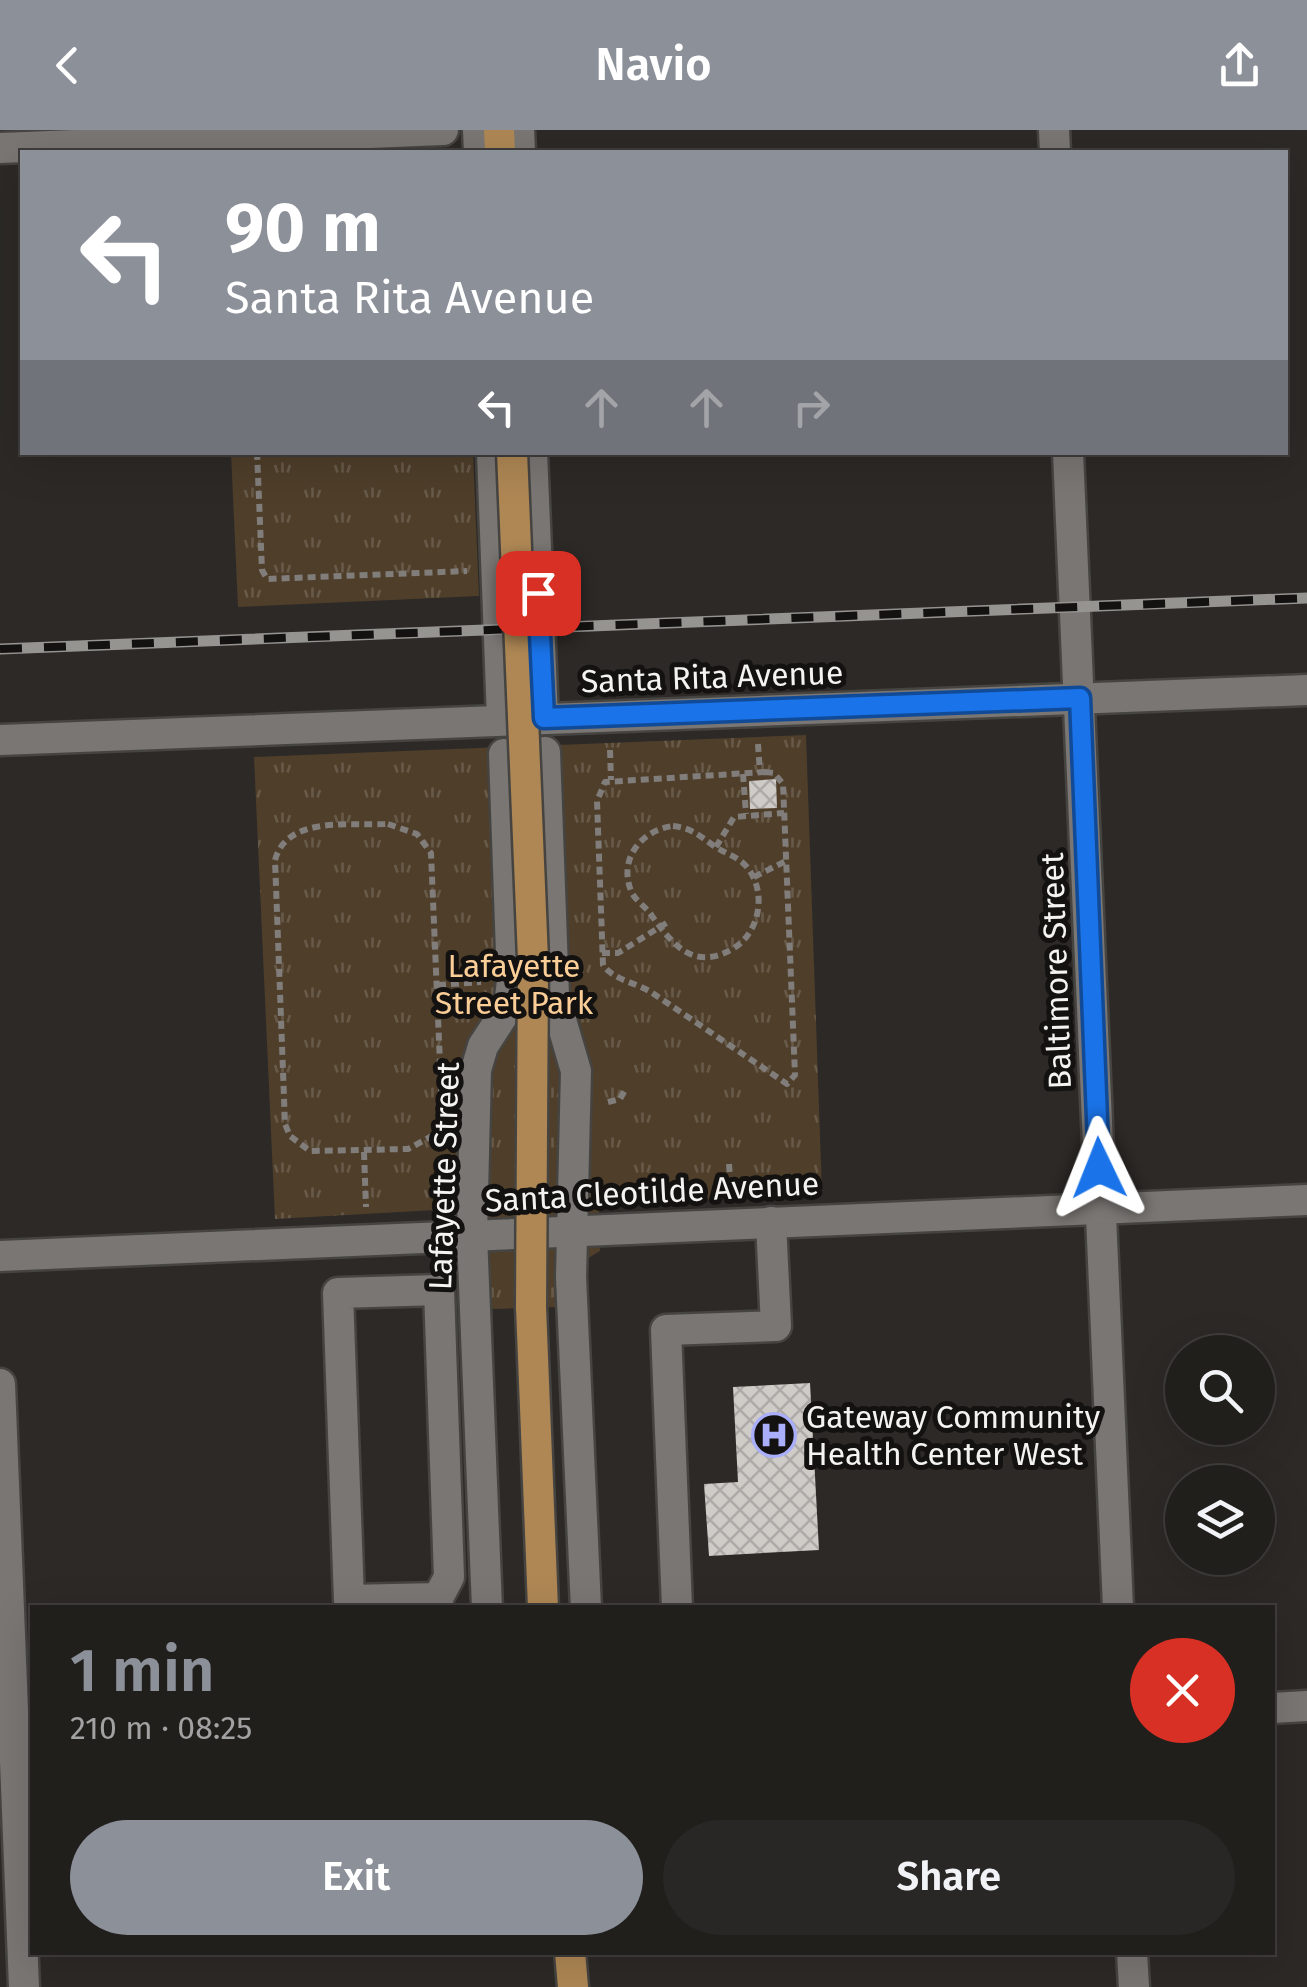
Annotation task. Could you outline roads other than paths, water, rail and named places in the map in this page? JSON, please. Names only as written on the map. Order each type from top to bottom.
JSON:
[{"type":"main road","points":[[512,455],[533,959],[531,1307],[543,1605]]},
{"type":"main road","points":[[570,1955],[573,1987]]},
{"type":"street","points":[[0,148],[443,130]]},
{"type":"street","points":[[492,455],[502,719]]},
{"type":"street","points":[[532,455],[544,718]]},
{"type":"street","name":"Baltimore Street","points":[[1068,455],[1118,1605]]},
{"type":"street","name":"Santa Rita Avenue","points":[[0,740],[1307,690]]},
{"type":"street","points":[[544,752],[554,996],[576,1071],[586,1230],[571,1277],[586,1605]]},
{"type":"street","name":"Lafayette Street","points":[[486,1605],[472,1235],[476,1070],[482,1046],[509,1006],[512,981],[504,754]]},
{"type":"street","name":"Santa Cleotilde Avenue","points":[[0,1256],[1307,1200]]},
{"type":"street","points":[[677,1605],[666,1330],[776,1326],[771,1222]]},
{"type":"street","points":[[374,1239],[376,1291]]},
{"type":"street","points":[[438,1290],[449,1578],[438,1603],[349,1600],[338,1293],[438,1290]]},
{"type":"street","points":[[0,1384],[24,1987]]},
{"type":"street","points":[[1275,1708],[1307,1706]]},
{"type":"street","points":[[1132,1955],[1134,1987]]},
{"type":"railway","points":[[0,649],[1307,598]]},
{"type":"place","name":"Gateway Community Health Center West","points":[[774,1435]]},
{"type":"park label","name":"Lafayette Street Park","points":[[514,984]]}]
